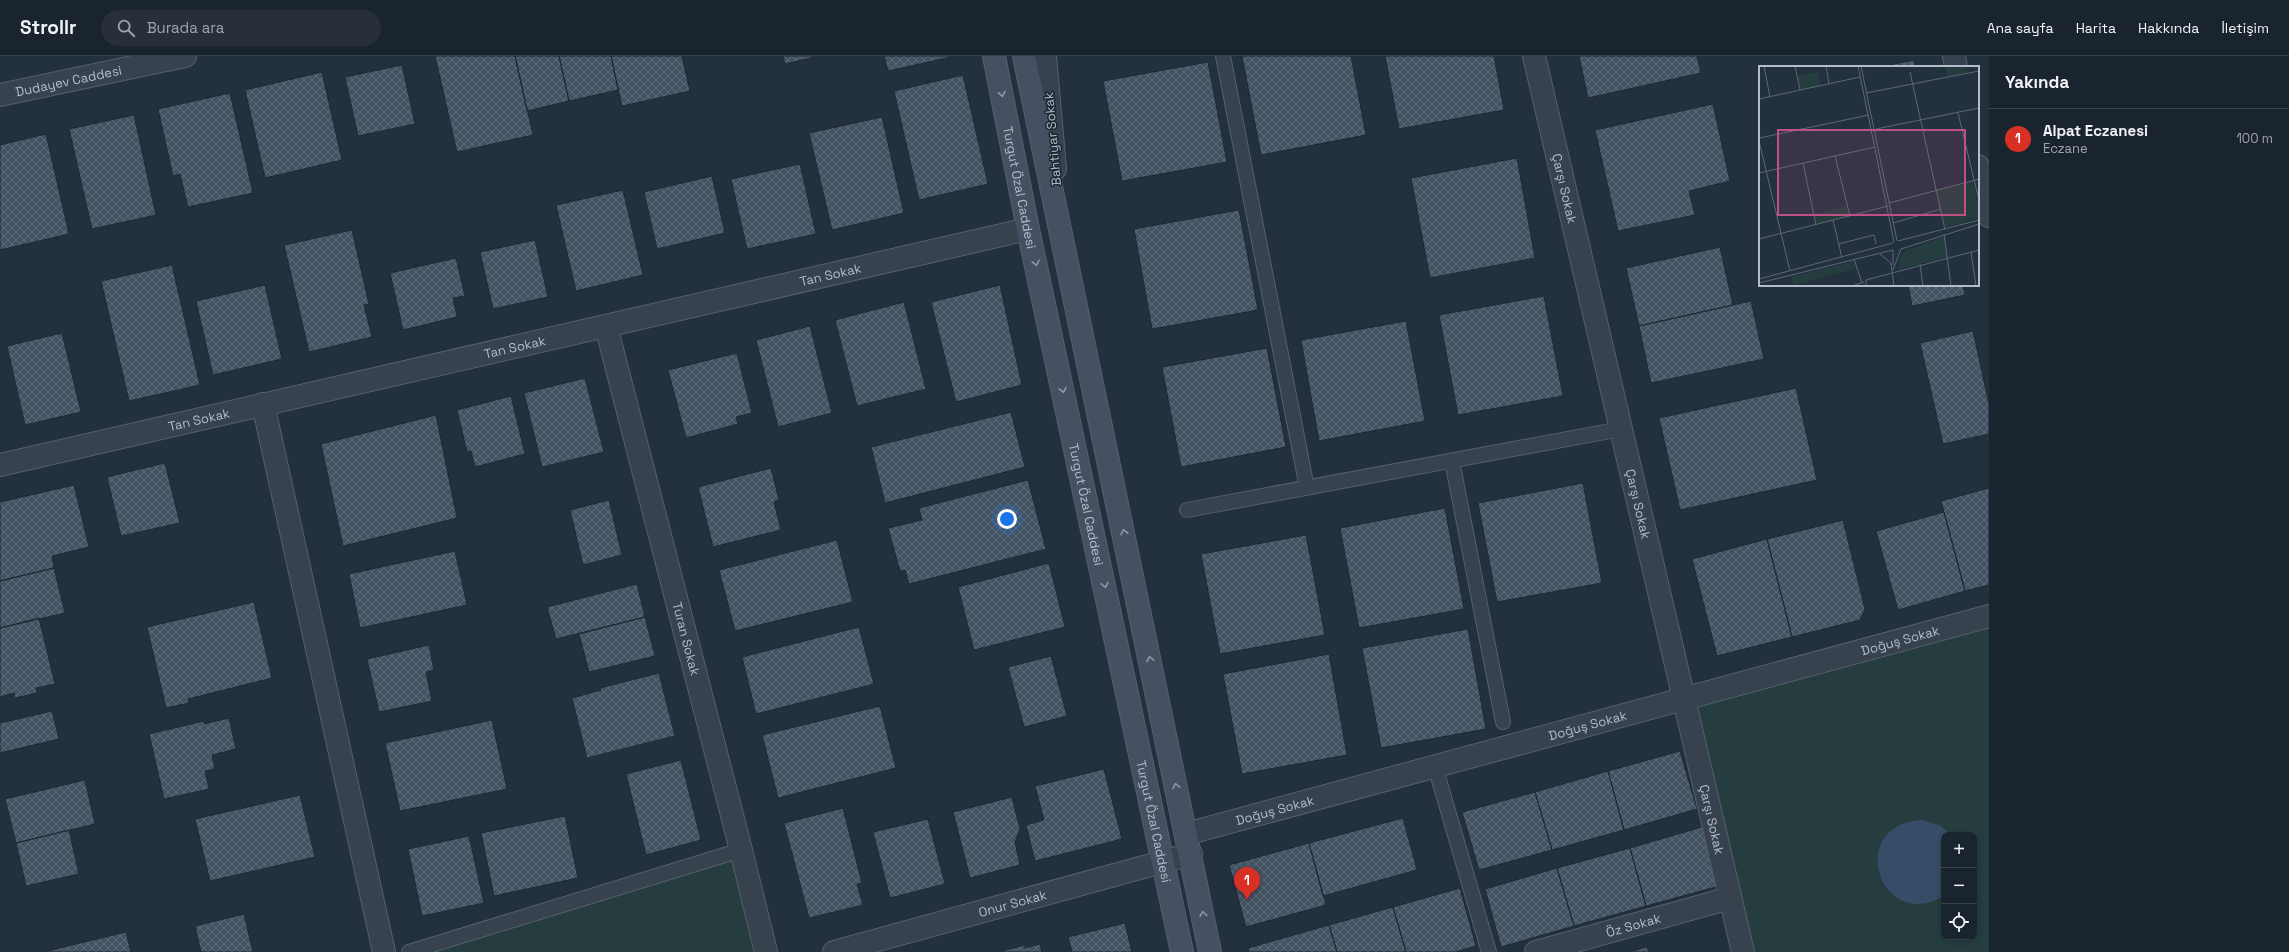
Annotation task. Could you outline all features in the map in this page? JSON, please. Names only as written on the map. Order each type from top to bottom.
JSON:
[{"type":"street","name":"Turgut Özal Caddesi","points":[[994,56],[1028,228],[1164,861],[1182,952]]},
{"type":"street","points":[[1024,56],[1210,952]]},
{"type":"street","name":"Bahtiyar Sokak","points":[[1045,56],[1059,222]]},
{"type":"street","name":"Çarşı Sokak","points":[[1534,56],[1743,952]]},
{"type":"street","points":[[1954,56],[1956,66]]},
{"type":"street","name":"Dudayev Caddesi","points":[[0,95],[177,57]]},
{"type":"street","points":[[1979,171],[1989,216]]},
{"type":"street","name":"Tan Sokak","points":[[0,465],[1028,228]]},
{"type":"street","name":"Turan Sokak","points":[[606,326],[766,952]]},
{"type":"street","points":[[263,404],[384,952]]},
{"type":"street","name":"Doğuş Sokak","points":[[1188,844],[1435,766],[1989,616]]},
{"type":"street","name":"Onur Sokak","points":[[834,952],[1164,861],[1188,844]]},
{"type":"street","name":"Öz Sokak","points":[[1536,952],[1730,898]]},
{"type":"lane","points":[[1223,56],[1307,488]]},
{"type":"lane","points":[[1187,510],[1621,429]]},
{"type":"lane","points":[[1452,461],[1503,722]]},
{"type":"lane","points":[[1435,766],[1489,952]]},
{"type":"lane","points":[[409,952],[741,850]]},
{"type":"green space","points":[[1989,616],[1989,952],[1743,952],[1684,699]]},
{"type":"green space","points":[[741,850],[766,952],[409,952]]},
{"type":"water","points":[[1922,820],[1941,826],[1948,832],[1941,832],[1941,897],[1921,904],[1902,901],[1888,890],[1880,874],[1878,856],[1884,839],[1898,826]]},
{"type":"building","points":[[435,56],[515,56],[533,135],[457,152]]},
{"type":"building","points":[[515,56],[559,56],[569,101],[527,111]]},
{"type":"building","points":[[559,56],[611,56],[618,90],[569,101]]},
{"type":"building","points":[[611,56],[682,56],[690,91],[622,106]]},
{"type":"building","points":[[783,56],[819,56],[785,64]]},
{"type":"building","points":[[884,56],[951,56],[951,57],[888,71]]},
{"type":"building","points":[[1242,56],[1351,56],[1366,135],[1261,155]]},
{"type":"building","points":[[1385,56],[1494,56],[1504,110],[1399,129]]},
{"type":"building","points":[[1579,56],[1697,56],[1701,73],[1588,98]]},
{"type":"building","points":[[1914,60],[1915,66],[1885,66]]},
{"type":"building","points":[[1208,62],[1227,162],[1122,181],[1103,81]]},
{"type":"building","points":[[402,65],[415,124],[358,136],[345,77]]},
{"type":"building","points":[[322,72],[342,160],[265,178],[245,90]]},
{"type":"building","points":[[963,75],[988,184],[919,200],[894,91]]},
{"type":"building","points":[[230,93],[253,193],[188,207],[180,174],[173,176],[158,109]]},
{"type":"building","points":[[1713,104],[1730,181],[1689,191],[1695,215],[1618,231],[1595,130]]},
{"type":"building","points":[[134,115],[156,215],[92,229],[69,129]]},
{"type":"building","points":[[882,117],[904,213],[832,230],[809,133]]},
{"type":"building","points":[[46,134],[69,234],[0,250],[0,145]]},
{"type":"building","points":[[1517,158],[1535,258],[1430,278],[1411,178]]},
{"type":"building","points":[[800,164],[816,234],[747,249],[731,179]]},
{"type":"building","points":[[712,176],[725,233],[657,249],[644,192]]},
{"type":"building","points":[[623,190],[643,275],[576,291],[556,205]]},
{"type":"building","points":[[1239,210],[1258,310],[1152,329],[1134,229]]},
{"type":"building","points":[[352,230],[369,304],[364,305],[372,337],[309,352],[284,245]]},
{"type":"building","points":[[535,240],[548,297],[493,309],[480,252]]},
{"type":"building","points":[[1720,247],[1733,305],[1639,326],[1626,268]]},
{"type":"building","points":[[456,258],[465,296],[453,298],[457,317],[403,330],[390,273]]},
{"type":"building","points":[[172,265],[200,385],[129,401],[101,281]]},
{"type":"building","points":[[265,285],[282,359],[213,375],[196,301]]},
{"type":"building","points":[[1000,285],[1022,385],[956,402],[931,302]]},
{"type":"building","points":[[1908,286],[1963,286],[1965,295],[1912,306]]},
{"type":"building","points":[[1544,296],[1563,396],[1458,415],[1439,315]]},
{"type":"building","points":[[1751,301],[1764,359],[1651,383],[1639,326]]},
{"type":"building","points":[[904,302],[926,389],[857,406],[835,320]]},
{"type":"building","points":[[1406,321],[1425,421],[1319,441],[1301,340]]},
{"type":"building","points":[[810,326],[832,413],[778,427],[756,340]]},
{"type":"building","points":[[1973,331],[1989,404],[1989,434],[1943,444],[1920,343]]},
{"type":"building","points":[[62,333],[81,412],[25,425],[7,346]]},
{"type":"building","points":[[1267,348],[1286,447],[1181,467],[1162,367]]},
{"type":"building","points":[[737,353],[752,413],[736,417],[738,424],[686,438],[668,370]]},
{"type":"building","points":[[585,378],[604,452],[542,467],[524,393]]},
{"type":"building","points":[[1796,388],[1817,480],[1680,510],[1659,418]]},
{"type":"building","points":[[511,396],[525,454],[475,467],[471,451],[467,452],[457,410]]},
{"type":"building","points":[[1011,412],[1025,467],[885,503],[871,447]]},
{"type":"building","points":[[436,415],[457,518],[343,546],[321,444]]},
{"type":"building","points":[[165,463],[180,523],[121,536],[107,477]]},
{"type":"building","points":[[771,468],[779,500],[774,502],[781,530],[713,547],[698,487]]},
{"type":"building","points":[[1028,480],[1046,549],[909,584],[905,570],[900,571],[888,528],[922,520],[919,508]]},
{"type":"building","points":[[1583,483],[1602,583],[1497,602],[1478,503]]},
{"type":"building","points":[[74,485],[89,547],[52,556],[54,568],[0,581],[0,502]]},
{"type":"building","points":[[1989,488],[1989,585],[1965,591],[1941,501]]},
{"type":"building","points":[[609,500],[622,555],[583,565],[570,510]]},
{"type":"building","points":[[1445,508],[1464,609],[1359,628],[1340,528]]},
{"type":"building","points":[[1944,512],[1965,591],[1898,610],[1876,531]]},
{"type":"building","points":[[1843,520],[1865,609],[1860,620],[1792,637],[1767,539]]},
{"type":"building","points":[[1306,535],[1325,635],[1220,654],[1201,554]]},
{"type":"building","points":[[1767,539],[1792,637],[1717,656],[1692,559]]},
{"type":"building","points":[[837,540],[853,602],[735,631],[719,570]]},
{"type":"building","points":[[455,551],[467,605],[360,628],[349,574]]},
{"type":"building","points":[[1049,563],[1065,627],[974,650],[958,587]]},
{"type":"building","points":[[54,568],[65,613],[0,628],[0,581]]},
{"type":"building","points":[[637,584],[645,617],[556,639],[547,607]]},
{"type":"building","points":[[254,602],[272,678],[188,699],[189,703],[166,708],[147,627]]},
{"type":"building","points":[[645,617],[655,656],[589,672],[579,634]]},
{"type":"building","points":[[39,618],[55,684],[36,688],[37,693],[15,698],[14,693],[0,697],[0,628]]},
{"type":"building","points":[[859,627],[874,684],[756,714],[742,657]]},
{"type":"building","points":[[1468,629],[1486,729],[1381,748],[1362,648]]},
{"type":"building","points":[[429,645],[434,670],[426,672],[432,701],[379,712],[367,659]]},
{"type":"building","points":[[1329,654],[1347,755],[1242,774],[1223,674]]},
{"type":"building","points":[[1051,656],[1067,716],[1024,727],[1008,667]]},
{"type":"building","points":[[659,673],[675,736],[587,758],[572,698],[601,690],[600,688]]},
{"type":"building","points":[[880,706],[896,768],[778,798],[762,735]]},
{"type":"building","points":[[52,711],[59,739],[0,753],[0,723]]},
{"type":"building","points":[[229,718],[236,749],[212,755],[215,769],[205,771],[209,789],[164,799],[149,734],[204,721],[204,724]]},
{"type":"building","points":[[492,720],[507,789],[400,811],[385,743]]},
{"type":"building","points":[[1680,751],[1697,809],[1624,830],[1608,771]]},
{"type":"building","points":[[681,760],[701,840],[646,855],[626,774]]},
{"type":"building","points":[[1104,769],[1122,839],[1035,861],[1026,825],[1044,820],[1035,786]]},
{"type":"building","points":[[1608,771],[1624,830],[1552,850],[1535,792]]},
{"type":"building","points":[[85,780],[95,824],[16,843],[5,799]]},
{"type":"building","points":[[1535,792],[1552,850],[1479,870],[1462,812]]},
{"type":"building","points":[[300,795],[315,857],[210,881],[195,819]]},
{"type":"building","points":[[1012,797],[1020,829],[1015,842],[1020,865],[970,878],[953,812]]},
{"type":"building","points":[[843,808],[862,883],[857,884],[863,905],[809,918],[784,823]]},
{"type":"building","points":[[565,816],[578,878],[494,896],[481,833]]},
{"type":"building","points":[[1403,818],[1417,870],[1323,896],[1309,843]]},
{"type":"building","points":[[928,819],[945,884],[890,898],[873,832]]},
{"type":"building","points":[[1702,827],[1719,886],[1646,906],[1630,848]]},
{"type":"building","points":[[69,830],[79,874],[26,886],[16,843]]},
{"type":"building","points":[[469,836],[484,903],[422,916],[408,849]]},
{"type":"building","points":[[1309,843],[1326,905],[1246,927],[1229,865]]},
{"type":"building","points":[[1630,848],[1646,906],[1574,926],[1557,868]]},
{"type":"building","points":[[1557,868],[1574,926],[1501,947],[1485,889]]},
{"type":"building","points":[[1460,888],[1476,946],[1455,952],[1406,952],[1393,907]]},
{"type":"building","points":[[1393,907],[1406,952],[1337,952],[1329,925]]},
{"type":"building","points":[[244,914],[253,952],[201,952],[195,926]]},
{"type":"building","points":[[1125,923],[1132,952],[1072,952],[1068,937]]},
{"type":"building","points":[[1329,925],[1337,952],[1249,952],[1248,948]]},
{"type":"building","points":[[126,932],[131,952],[43,952]]},
{"type":"building","points":[[1040,944],[1042,952],[998,952],[1025,945],[1025,948]]},
{"type":"building","points":[[1647,947],[1649,952],[1628,952]]},
{"type":"place","name":"Alpat Eczanesi","points":[[1247,900]]}]
